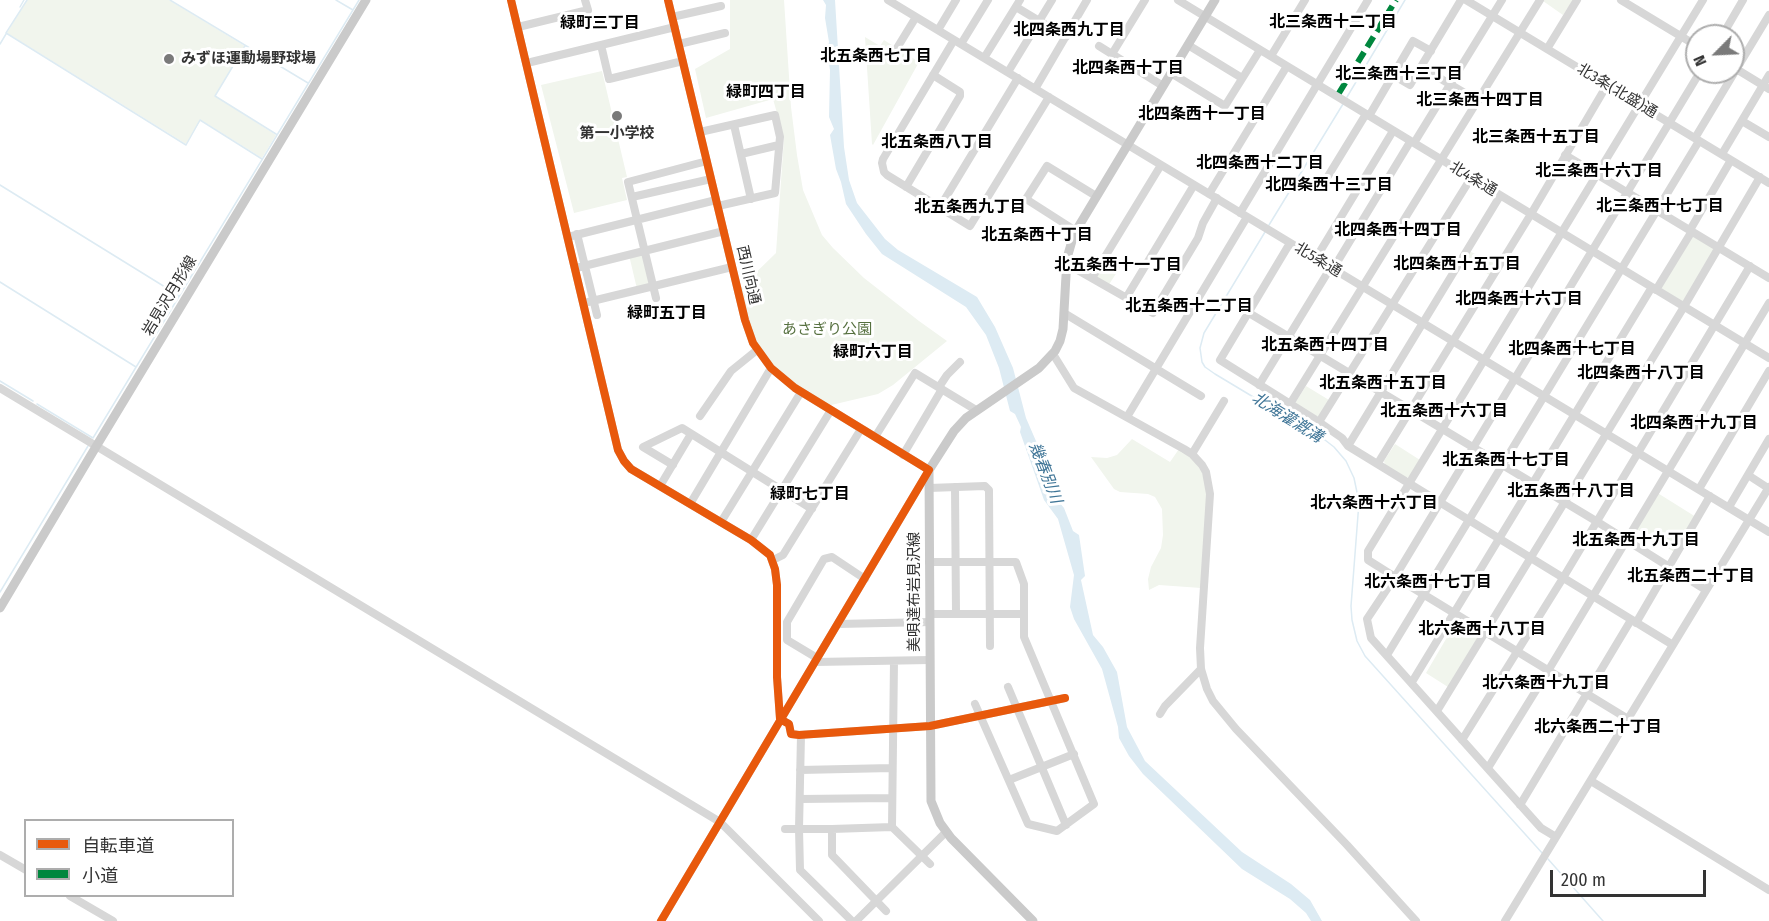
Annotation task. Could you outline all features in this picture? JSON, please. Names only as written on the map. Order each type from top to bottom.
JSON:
[{"type":"main road","name":"岩見沢月形線","points":[[0,608],[366,0]]},
{"type":"main road","points":[[929,470],[954,431],[980,407],[1039,369],[1053,354],[1062,335],[1067,264],[1070,246],[1076,231],[1215,0]]},
{"type":"main road","name":"美唄達布岩見沢線","points":[[929,470],[931,801],[937,818],[946,832],[1032,921]]},
{"type":"street","points":[[511,0],[618,450],[631,468],[765,549],[773,560],[777,585],[777,677],[780,719]]},
{"type":"street","points":[[518,27],[588,10],[585,0]]},
{"type":"street","name":"西川向通","points":[[668,0],[747,328],[758,350],[771,368],[788,383],[929,470]]},
{"type":"street","name":"北5条通","points":[[888,0],[1769,532]]},
{"type":"street","points":[[938,30],[956,0]]},
{"type":"street","points":[[988,0],[933,75],[882,159],[884,172],[970,226],[1049,97]]},
{"type":"street","points":[[1008,72],[1052,0]]},
{"type":"street","points":[[1035,88],[1088,0]]},
{"type":"street","points":[[1112,54],[1145,0]]},
{"type":"street","name":"北4条通","points":[[1178,0],[1769,358]]},
{"type":"street","points":[[1271,56],[1305,0]]},
{"type":"street","points":[[1127,417],[1368,0]]},
{"type":"street","points":[[1393,75],[1410,85],[1464,0]]},
{"type":"street","name":"北3条(北盛)通","points":[[1464,0],[1769,183]]},
{"type":"street","points":[[1259,385],[1502,0]]},
{"type":"street","points":[[1290,404],[1540,0]]},
{"type":"street","points":[[1547,49],[1577,0]]},
{"type":"street","points":[[1621,0],[1685,38]]},
{"type":"street","points":[[1628,719],[1368,560],[1368,551],[1703,0]]},
{"type":"street","points":[[1729,24],[1743,0]]},
{"type":"street","points":[[984,58],[1018,4],[1039,21],[1066,37]]},
{"type":"street","points":[[672,17],[721,6]]},
{"type":"street","points":[[1745,52],[1769,15]]},
{"type":"street","points":[[897,48],[916,17]]},
{"type":"street","points":[[527,63],[675,27]]},
{"type":"street","points":[[679,44],[725,33]]},
{"type":"street","points":[[1326,181],[1413,40],[1431,51]]},
{"type":"street","points":[[601,45],[609,79],[683,61]]},
{"type":"street","points":[[1188,45],[1242,78]]},
{"type":"street","points":[[1099,46],[1163,86]]},
{"type":"street","points":[[1171,73],[1225,106],[1260,50]]},
{"type":"street","points":[[1067,264],[1153,313],[1198,238],[1213,196],[1287,66]]},
{"type":"street","points":[[1421,67],[1478,101]]},
{"type":"street","points":[[1745,74],[1766,87]]},
{"type":"street","points":[[906,187],[960,96],[960,92],[933,75]]},
{"type":"street","points":[[1722,154],[1766,87],[1769,75]]},
{"type":"street","points":[[940,207],[1018,78]]},
{"type":"street","points":[[1556,837],[1541,828],[1371,638],[1367,620],[1693,84]]},
{"type":"street","points":[[1387,655],[1622,269],[1726,84]]},
{"type":"street","points":[[1378,463],[1607,86]]},
{"type":"street","points":[[568,237],[637,220],[775,193],[780,137],[775,115],[700,132]]},
{"type":"street","points":[[1742,121],[1769,137]]},
{"type":"street","points":[[734,125],[751,199]]},
{"type":"street","points":[[1316,258],[1393,131]]},
{"type":"street","points":[[741,154],[779,145]]},
{"type":"street","points":[[1565,155],[1769,278]]},
{"type":"street","points":[[1412,682],[1575,414],[1691,230],[1731,160]]},
{"type":"street","points":[[656,298],[628,182],[707,161]]},
{"type":"street","points":[[1092,278],[1161,165]]},
{"type":"street","points":[[1076,231],[1026,199],[1047,166],[1096,196]]},
{"type":"street","points":[[1437,711],[1684,307],[1760,177]]},
{"type":"street","points":[[632,197],[711,178]]},
{"type":"street","points":[[1319,422],[1471,178]]},
{"type":"street","points":[[1126,298],[1194,185]]},
{"type":"street","points":[[1348,446],[1500,196]]},
{"type":"street","points":[[576,268],[724,231]]},
{"type":"street","points":[[577,234],[597,315]]},
{"type":"street","points":[[1290,243],[1220,360],[1319,422],[1342,438],[1348,446],[1673,645]]},
{"type":"street","points":[[1462,740],[1563,578],[1750,266]]},
{"type":"street","points":[[584,303],[732,267]]},
{"type":"street","points":[[1488,768],[1769,303]]},
{"type":"street","points":[[1064,313],[1201,396]]},
{"type":"street","points":[[1249,313],[1596,521],[1706,590]]},
{"type":"street","points":[[700,416],[731,371],[758,350]]},
{"type":"street","points":[[1053,354],[1074,388],[1192,454],[1206,472],[1210,494],[1200,648],[1201,669],[1207,689],[1213,701],[1236,729],[1416,921]]},
{"type":"street","points":[[903,455],[947,375],[960,362]]},
{"type":"street","points":[[690,504],[771,368]]},
{"type":"street","points":[[1699,489],[1769,371]]},
{"type":"street","points":[[875,437],[915,373],[980,407]]},
{"type":"street","points":[[0,388],[720,822],[819,921]]},
{"type":"street","points":[[721,522],[801,392]]},
{"type":"street","points":[[1192,454],[1224,401]]},
{"type":"street","points":[[751,540],[831,410]]},
{"type":"street","points":[[673,465],[644,447],[682,428],[812,509]]},
{"type":"street","points":[[773,560],[783,555],[861,429]]},
{"type":"street","points":[[660,486],[692,434]]},
{"type":"street","points":[[1729,507],[1769,439]]},
{"type":"street","points":[[661,921],[929,470]]},
{"type":"street","points":[[1505,921],[1768,488],[1748,475]]},
{"type":"street","points":[[929,488],[985,486],[989,490],[990,645]]},
{"type":"street","points":[[955,487],[956,614]]},
{"type":"street","points":[[1520,805],[1710,496]]},
{"type":"street","points":[[865,579],[832,558],[824,559],[787,622],[787,640],[816,660],[930,660]]},
{"type":"street","points":[[929,562],[1016,562],[1024,584],[1024,638],[1094,804],[1057,831],[1028,824],[975,704]]},
{"type":"street","points":[[838,624],[956,614],[1024,614]]},
{"type":"street","points":[[892,827],[894,661]]},
{"type":"street","points":[[1160,714],[1201,669]]},
{"type":"street","points":[[1008,687],[1066,825]]},
{"type":"street","points":[[780,719],[789,724],[791,734],[801,735],[930,726],[1065,698]]},
{"type":"street","points":[[801,735],[800,870],[854,921],[946,832]]},
{"type":"street","points":[[1009,780],[1074,754]]},
{"type":"street","points":[[800,770],[892,768]]},
{"type":"street","points":[[1591,781],[1769,890]]},
{"type":"street","points":[[800,800],[892,798]]},
{"type":"street","points":[[785,829],[892,827],[930,864]]},
{"type":"street","points":[[832,829],[832,855],[886,911]]},
{"type":"street","points":[[0,855],[24,869]]},
{"type":"street","points":[[72,897],[113,921]]},
{"type":"green space","points":[[27,0],[169,0],[245,46],[215,96],[276,135],[262,158],[201,120],[186,144],[7,33]]},
{"type":"green space","name":"あさぎり公園","points":[[730,0],[784,0],[791,107],[797,155],[803,190],[822,235],[864,278],[947,341],[893,385],[878,394],[827,406],[775,369],[755,341],[739,289],[776,253],[784,138],[773,99],[706,118],[695,69],[730,49]]},
{"type":"green space","points":[[1543,0],[1573,0],[1563,15]]},
{"type":"green space","points":[[865,37],[880,46],[884,40],[919,62],[873,145],[872,144]]},
{"type":"green space","points":[[602,71],[627,177],[622,178],[627,200],[574,213],[541,85]]},
{"type":"green space","points":[[1692,234],[1716,248],[1682,303],[1658,288]]},
{"type":"green space","points":[[1467,250],[1498,265],[1491,276],[1463,258]]},
{"type":"green space","points":[[644,251],[652,286],[637,289],[629,255]]},
{"type":"green space","points":[[1106,256],[1121,266],[1108,286],[1093,278]]},
{"type":"green space","points":[[1306,386],[1329,400],[1319,416],[1295,403]]},
{"type":"green space","points":[[1132,439],[1170,462],[1179,449],[1193,459],[1202,472],[1208,492],[1201,588],[1159,585],[1149,590],[1148,579],[1151,567],[1161,548],[1162,509],[1155,497],[1148,494],[1120,492],[1114,489],[1091,457],[1107,458],[1117,455]]},
{"type":"green space","points":[[1395,444],[1420,460],[1410,476],[1406,478],[1385,465],[1384,461]]},
{"type":"green space","points":[[1656,492],[1696,517],[1676,553],[1635,528]]},
{"type":"green space","points":[[1459,621],[1480,635],[1448,687],[1426,673],[1456,622]]},
{"type":"water","name":"幾春別川","points":[[823,0],[835,0],[844,147],[849,180],[857,203],[885,239],[898,250],[977,297],[995,327],[1013,368],[1026,418],[1039,448],[1055,497],[1064,508],[1073,531],[1079,535],[1085,576],[1081,580],[1093,635],[1103,647],[1117,672],[1127,727],[1145,761],[1242,852],[1291,884],[1310,900],[1322,921],[1311,921],[1306,913],[1290,899],[1242,869],[1143,774],[1119,738],[1102,669],[1074,619],[1070,607],[1074,575],[1058,519],[1044,500],[1020,432],[1021,427],[1015,414],[1010,411],[999,368],[986,335],[966,307],[882,254],[846,204],[836,169],[830,135],[834,129],[829,117],[830,70],[827,51],[829,42],[825,18],[826,5]]},
{"type":"waterway","points":[[20,7],[24,0]]},
{"type":"waterway","points":[[27,0],[6,33],[186,145],[200,120],[262,159]]},
{"type":"waterway","points":[[170,0],[308,83]]},
{"type":"waterway","points":[[336,0],[353,10]]},
{"type":"waterway","points":[[37,404],[93,438],[359,0]]},
{"type":"waterway","name":"北海灌漑溝","points":[[1347,97],[1405,0]]},
{"type":"waterway","points":[[0,44],[6,34]]},
{"type":"waterway","points":[[245,46],[215,96],[276,134]]},
{"type":"waterway","name":"北海灌漑溝","points":[[1269,225],[1343,104]]},
{"type":"waterway","points":[[0,185],[178,295]]},
{"type":"waterway","name":"北海灌漑溝","points":[[1265,232],[1204,333],[1200,348],[1202,362],[1215,374],[1325,440],[1346,461],[1354,478],[1359,502],[1351,606],[1357,641],[1365,656],[1543,854]]},
{"type":"waterway","points":[[0,282],[136,367]]},
{"type":"waterway","points":[[0,381],[33,401]]},
{"type":"waterway","points":[[0,592],[88,446]]},
{"type":"waterway","name":"北海灌漑溝","points":[[1548,859],[1603,921]]},
{"type":"marked path","points":[[1339,93],[1396,0]]},
{"type":"cycle path","points":[[511,0],[618,450],[631,469],[751,540],[770,555],[777,585],[777,677],[780,719],[789,724],[791,734],[930,726],[1065,698]]},
{"type":"cycle path","points":[[661,921],[929,470],[795,388],[771,368],[753,343],[745,320],[668,0]]},
{"type":"place","name":"みずほ運動場野球場","points":[[169,59]]},
{"type":"place","name":"第一小学校","points":[[617,116]]},
{"type":"district","name":"北三条西十二丁目","points":[[1333,23]]},
{"type":"district","name":"緑町三丁目","points":[[600,24]]},
{"type":"district","name":"北四条西九丁目","points":[[1069,31]]},
{"type":"district","name":"北五条西七丁目","points":[[876,57]]},
{"type":"district","name":"北四条西十丁目","points":[[1128,69]]},
{"type":"district","name":"北三条西十三丁目","points":[[1399,75]]},
{"type":"district","name":"緑町四丁目","points":[[766,93]]},
{"type":"district","name":"北三条西十四丁目","points":[[1480,101]]},
{"type":"district","name":"北四条西十一丁目","points":[[1202,115]]},
{"type":"district","name":"北三条西十五丁目","points":[[1536,138]]},
{"type":"district","name":"北五条西八丁目","points":[[937,143]]},
{"type":"district","name":"北四条西十二丁目","points":[[1260,164]]},
{"type":"district","name":"北三条西十六丁目","points":[[1599,172]]},
{"type":"district","name":"北四条西十三丁目","points":[[1329,186]]},
{"type":"district","name":"北三条西十七丁目","points":[[1660,207]]},
{"type":"district","name":"北五条西九丁目","points":[[970,208]]},
{"type":"district","name":"北四条西十四丁目","points":[[1398,231]]},
{"type":"district","name":"北五条西十丁目","points":[[1037,236]]},
{"type":"district","name":"北四条西十五丁目","points":[[1457,265]]},
{"type":"district","name":"北五条西十一丁目","points":[[1118,266]]},
{"type":"district","name":"北四条西十六丁目","points":[[1519,300]]},
{"type":"district","name":"北五条西十二丁目","points":[[1189,307]]},
{"type":"district","name":"緑町五丁目","points":[[667,314]]},
{"type":"district","name":"北五条西十四丁目","points":[[1325,346]]},
{"type":"district","name":"北四条西十七丁目","points":[[1572,350]]},
{"type":"district","name":"緑町六丁目","points":[[873,353]]},
{"type":"district","name":"北四条西十八丁目","points":[[1641,374]]},
{"type":"district","name":"北五条西十五丁目","points":[[1383,384]]},
{"type":"district","name":"北五条西十六丁目","points":[[1444,412]]},
{"type":"district","name":"北四条西十九丁目","points":[[1694,424]]},
{"type":"district","name":"北五条西十七丁目","points":[[1506,461]]},
{"type":"district","name":"北五条西十八丁目","points":[[1571,492]]},
{"type":"district","name":"緑町七丁目","points":[[810,495]]},
{"type":"district","name":"北六条西十六丁目","points":[[1374,504]]},
{"type":"district","name":"北五条西十九丁目","points":[[1636,541]]},
{"type":"district","name":"北五条西二十丁目","points":[[1691,577]]},
{"type":"district","name":"北六条西十七丁目","points":[[1428,583]]},
{"type":"district","name":"北六条西十八丁目","points":[[1482,630]]},
{"type":"district","name":"北六条西十九丁目","points":[[1546,684]]},
{"type":"district","name":"北六条西二十丁目","points":[[1598,728]]}]
